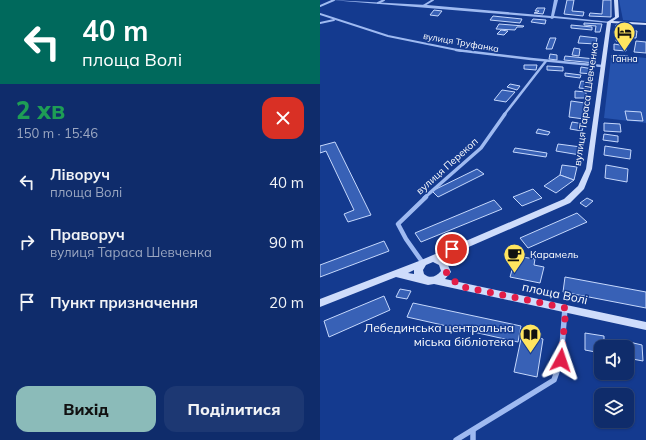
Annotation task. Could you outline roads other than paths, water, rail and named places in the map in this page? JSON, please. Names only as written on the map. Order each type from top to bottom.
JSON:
[{"type":"main road","name":"вулиця Тараса Шевченка","points":[[320,303],[395,274],[567,201],[581,187],[589,168],[609,22],[617,17],[618,14],[616,0]]},
{"type":"main road","points":[[609,22],[646,24]]},
{"type":"main road","points":[[434,281],[442,277],[452,249]]},
{"type":"main road","points":[[422,279],[418,273],[418,270],[426,261],[440,261],[459,286]]},
{"type":"main road","name":"площа Волі","points":[[395,274],[566,308],[646,326]]},
{"type":"street","points":[[320,6],[334,0],[609,22]]},
{"type":"street","points":[[378,3],[384,0]]},
{"type":"street","points":[[423,6],[433,0]]},
{"type":"street","points":[[552,18],[556,0]]},
{"type":"street","name":"вулиця Труфанка","points":[[320,14],[334,20],[383,34],[443,47],[546,61],[602,66]]},
{"type":"street","points":[[320,23],[334,20]]},
{"type":"street","name":"вулиця Перекоп","points":[[426,261],[414,253],[398,224],[438,184],[481,148],[519,94],[546,61]]},
{"type":"street","points":[[456,440],[473,431],[534,390],[554,380],[561,360],[566,308]]},
{"type":"street","points":[[473,431],[473,440]]},
{"type":"place","name":"Ганна","points":[[625,52]]},
{"type":"place","name":"Карамель","points":[[514,274]]},
{"type":"place","name":"Лебединська центральна міська бібліотека","points":[[530,354]]}]
